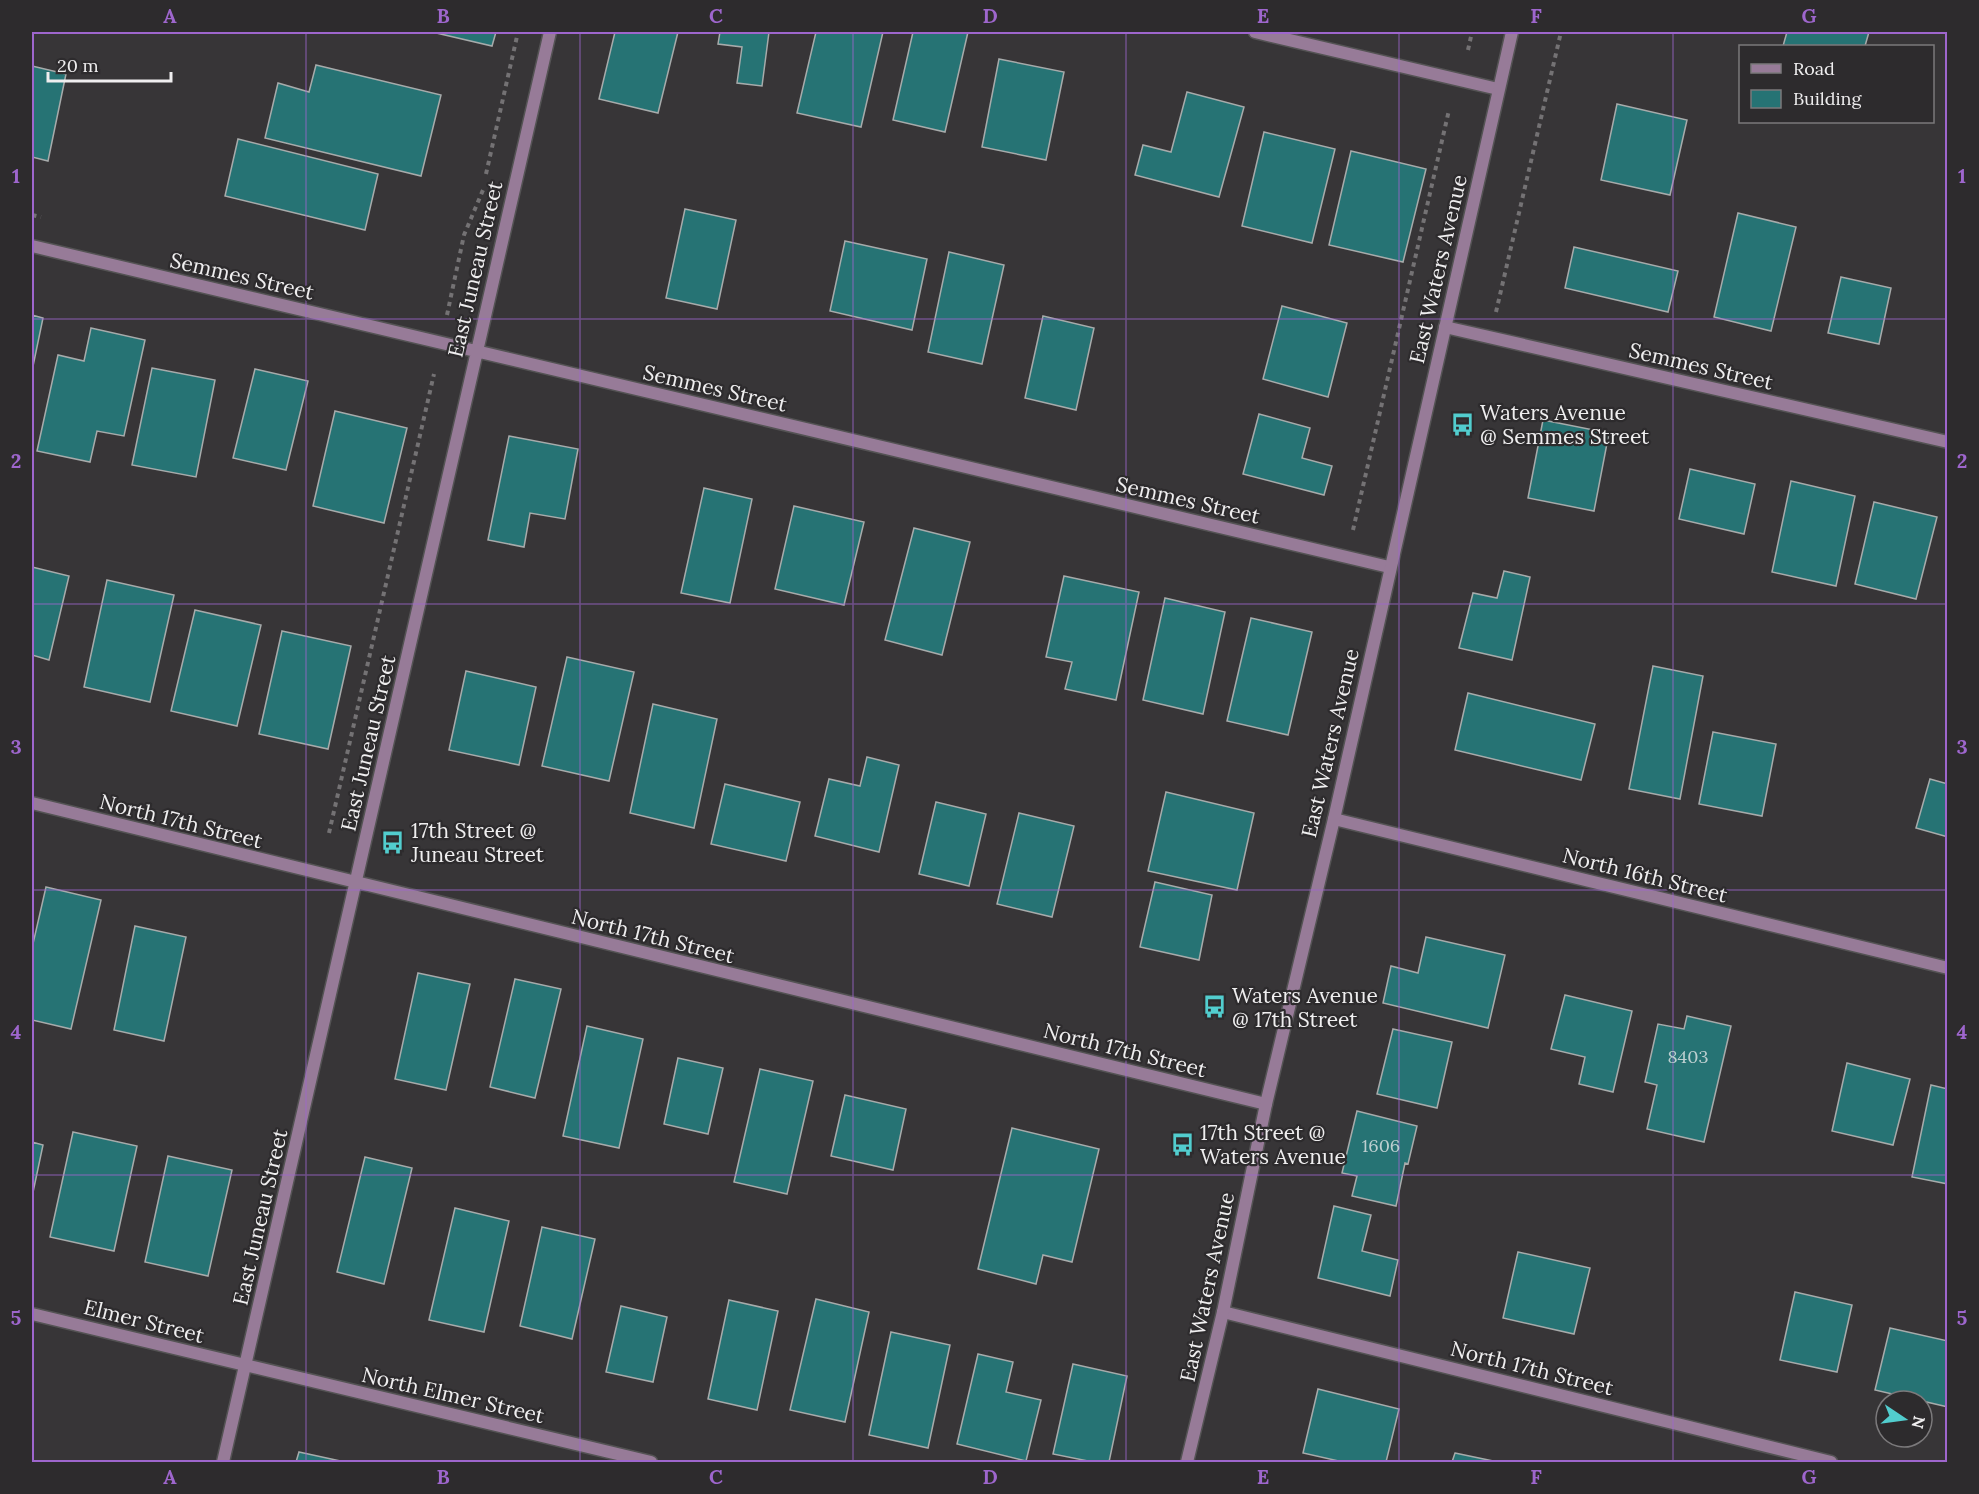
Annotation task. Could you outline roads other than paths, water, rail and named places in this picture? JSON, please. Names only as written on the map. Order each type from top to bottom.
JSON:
[{"type":"street","name":"East Juneau Street","points":[[223,1462],[247,1366],[475,351],[550,32]]},
{"type":"street","points":[[1255,32],[1498,89]]},
{"type":"street","name":"East Waters Avenue","points":[[1187,1462],[1223,1312],[1266,1104],[1334,819],[1389,567],[1512,32]]},
{"type":"street","name":"Semmes Street","points":[[32,246],[1389,567]]},
{"type":"street","name":"Semmes Street","points":[[1445,327],[1947,442]]},
{"type":"street","name":"North 17th Street","points":[[32,803],[355,884],[1266,1104]]},
{"type":"street","name":"North 16th Street","points":[[1334,819],[1947,968]]},
{"type":"street","name":"North 17th Street","points":[[1223,1312],[1832,1462]]},
{"type":"street","name":"Elmer Street","points":[[32,1314],[247,1366]]},
{"type":"street","name":"North Elmer Street","points":[[247,1366],[651,1462]]},
{"type":"place","name":"Waters Avenue @ Semmes Street","points":[[1462,424]]},
{"type":"place","name":"17th Street @ Juneau Street","points":[[393,842]]},
{"type":"place","name":"Waters Avenue @ 17th Street","points":[[1214,1007]]},
{"type":"place","name":"17th Street @ Waters Avenue","points":[[1182,1144]]}]
